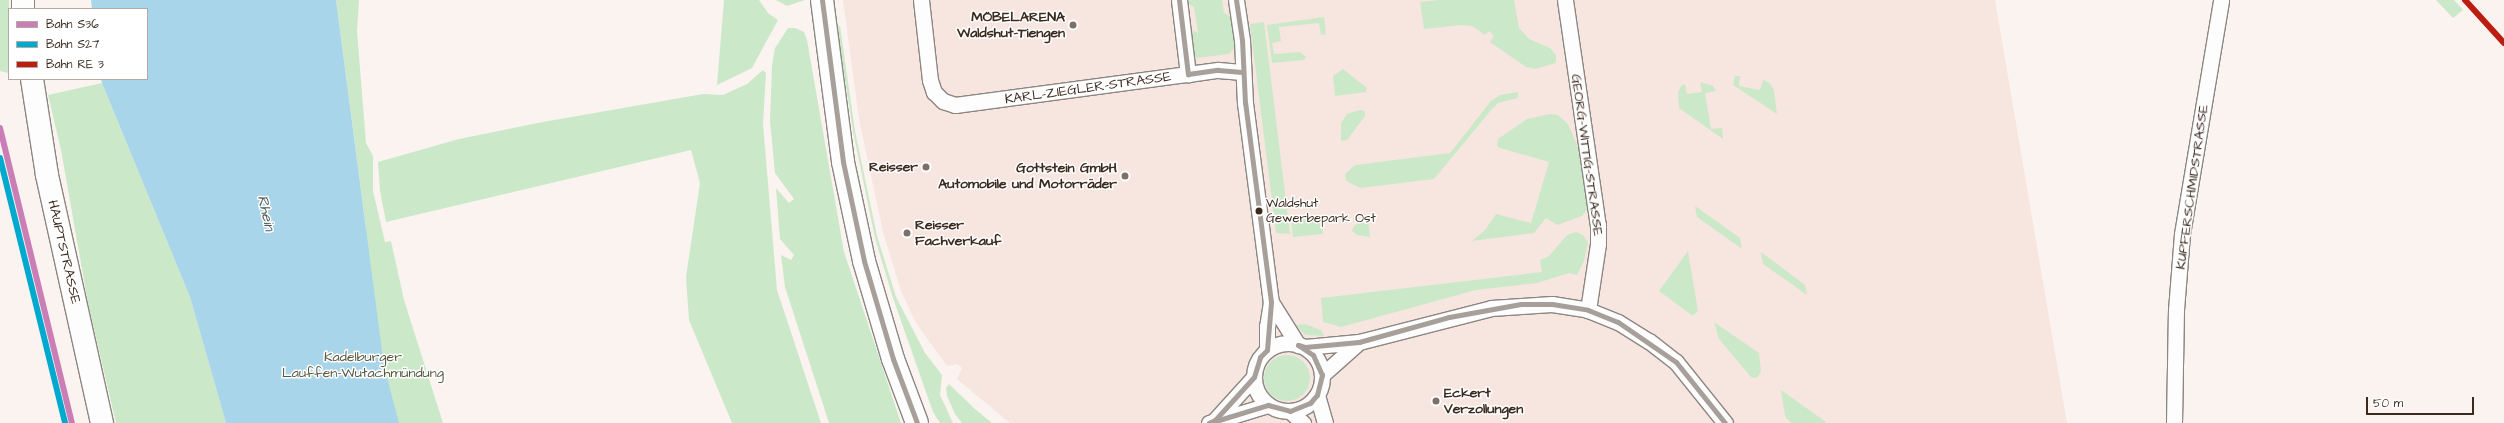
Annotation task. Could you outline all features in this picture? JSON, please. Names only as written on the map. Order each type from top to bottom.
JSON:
[{"type":"main road","points":[[822,0],[843,162],[864,261],[893,359],[917,423]]},
{"type":"main road","name":"HAUPTSTRASSE","points":[[32,80],[47,175],[102,423]]},
{"type":"street","name":"KARL-ZIEGLER-STRASSE","points":[[921,0],[930,80],[934,92],[943,101],[955,106],[1218,70],[1242,72]]},
{"type":"street","points":[[1178,0],[1188,74]]},
{"type":"street","points":[[1236,0],[1242,40],[1242,72],[1271,302],[1267,326],[1267,350]]},
{"type":"street","name":"GEORG-WITTIG-STRASSE","points":[[1566,0],[1598,225],[1598,244],[1588,310]]},
{"type":"street","name":"KUPFERSCHMIDSTRASSE","points":[[2174,423],[2176,310],[2182,234],[2221,0]]},
{"type":"street","points":[[1271,302],[1302,346],[1316,360],[1322,375]]},
{"type":"street","points":[[1212,421],[1254,377],[1258,362],[1267,350],[1288,343],[1302,346],[1359,342],[1491,308],[1552,304],[1588,310],[1618,322],[1660,349],[1676,362],[1725,423]]},
{"type":"street","points":[[1290,411],[1310,403],[1317,394],[1322,375],[1359,342]]},
{"type":"street","points":[[1254,377],[1261,397],[1268,405]]},
{"type":"street","points":[[1317,394],[1325,423]]},
{"type":"street","points":[[1212,421],[1268,405],[1290,411],[1303,423]]},
{"type":"shaded area","points":[[843,0],[1995,0],[2067,423],[1010,423],[957,379],[962,368],[957,364],[947,366],[916,323],[901,291],[883,232],[859,119]]},
{"type":"green space","points":[[0,0],[9,0],[8,73],[0,71]]},
{"type":"green space","name":"Kadelburger Lauffen-Wutachmündung","points":[[336,0],[359,0],[357,31],[366,143],[373,156],[373,191],[385,242],[391,241],[404,300],[443,423],[318,423],[366,228]]},
{"type":"green space","points":[[724,0],[759,0],[768,13],[778,20],[752,68],[717,85]]},
{"type":"green space","points":[[776,0],[805,0],[787,6]]},
{"type":"green space","points":[[1183,0],[1222,0],[1224,13],[1235,19],[1235,47],[1229,54],[1196,58],[1190,53],[1187,28],[1198,33],[1194,7]]},
{"type":"green space","points":[[1439,0],[1514,0],[1519,28],[1529,39],[1550,48],[1556,55],[1556,63],[1535,69],[1526,67],[1490,42],[1494,36],[1489,31],[1485,35],[1472,26],[1462,25],[1424,29],[1420,2]]},
{"type":"green space","points":[[2436,0],[2454,0],[2463,10],[2453,18]]},
{"type":"green space","points":[[1324,17],[1326,34],[1321,35],[1319,23],[1279,27],[1281,41],[1272,43],[1274,54],[1300,52],[1306,57],[1304,60],[1272,63],[1267,25]]},
{"type":"green space","points":[[1264,22],[1290,234],[1276,233],[1250,24]]},
{"type":"green space","points":[[840,26],[855,131],[877,236],[896,297],[925,353],[942,375],[940,395],[953,423],[940,423],[933,412],[893,298],[875,238],[853,131],[837,27]]},
{"type":"green space","points":[[788,28],[795,28],[804,32],[807,40],[844,252],[901,423],[829,423],[785,287],[781,255],[791,260],[794,255],[780,239],[776,188],[789,203],[794,199],[775,173],[770,121],[772,65],[775,48]]},
{"type":"green space","points":[[1343,69],[1367,88],[1366,92],[1335,96],[1333,76]]},
{"type":"green space","points":[[763,70],[766,73],[763,124],[777,290],[821,423],[732,423],[689,320],[686,277],[700,183],[691,150],[386,222],[380,191],[378,162],[459,139],[543,122],[703,94],[723,95],[747,84]]},
{"type":"green space","points":[[1735,76],[1740,76],[1739,86],[1760,90],[1763,80],[1770,83],[1774,90],[1777,114],[1733,85]]},
{"type":"green space","points":[[1700,82],[1713,86],[1716,91],[1705,93],[1711,129],[1722,128],[1723,139],[1679,108],[1678,93],[1681,86],[1685,84],[1687,94],[1702,92]]},
{"type":"green space","points":[[102,83],[190,297],[226,423],[116,423],[88,303],[61,150],[48,95]]},
{"type":"green space","points":[[1518,92],[1518,98],[1498,103],[1492,109],[1434,179],[1360,188],[1346,181],[1345,174],[1355,165],[1450,153],[1491,101],[1500,95]]},
{"type":"green space","points":[[1360,110],[1365,111],[1365,116],[1347,140],[1341,141],[1341,123],[1347,114]]},
{"type":"green space","points":[[1550,114],[1558,115],[1568,124],[1581,154],[1588,208],[1582,216],[1557,225],[1546,218],[1534,233],[1472,241],[1485,230],[1496,214],[1531,223],[1549,162],[1500,148],[1497,146],[1498,139],[1527,119]]},
{"type":"green space","points":[[1695,206],[1740,238],[1742,249],[1697,217]]},
{"type":"green space","points":[[1322,216],[1323,234],[1293,237],[1291,220]]},
{"type":"green space","points":[[1362,220],[1368,220],[1370,237],[1357,235],[1352,231],[1354,226]]},
{"type":"green space","points":[[1576,232],[1583,235],[1588,242],[1584,261],[1577,275],[1569,273],[1537,283],[1476,290],[1341,327],[1323,322],[1321,298],[1542,272],[1540,260],[1549,256],[1567,235]]},
{"type":"green space","points":[[1688,251],[1698,311],[1693,316],[1659,291]]},
{"type":"green space","points":[[1761,252],[1805,285],[1807,295],[1763,264]]},
{"type":"green space","points":[[1714,322],[1759,353],[1761,371],[1758,377],[1752,378],[1719,339]]},
{"type":"green space","points":[[1305,324],[1321,330],[1324,336],[1305,335],[1296,325]]},
{"type":"green space","points":[[1292,355],[1304,361],[1309,369],[1309,387],[1304,395],[1296,400],[1282,401],[1270,395],[1265,387],[1264,373],[1270,361],[1278,356]]},
{"type":"green space","points":[[949,384],[992,423],[962,423],[955,414],[947,396],[946,388]]},
{"type":"green space","points":[[1781,390],[1826,423],[1791,423],[1785,416]]},
{"type":"water","name":"Rhein","points":[[91,0],[336,0],[384,366],[399,423],[226,423],[190,297],[101,80],[148,80],[148,8],[92,8]]},
{"type":"rail line","name":"S36","points":[[0,128],[72,423]]},
{"type":"rail line","name":"S27","points":[[0,158],[65,423]]},
{"type":"transit line","points":[[822,0],[843,162],[864,261],[893,359],[917,423]]},
{"type":"transit line","points":[[1179,0],[1188,74],[1218,70],[1242,72]]},
{"type":"transit line","points":[[1209,423],[1215,420],[1254,377],[1260,357],[1267,350],[1271,302],[1245,103],[1242,40],[1236,0]]},
{"type":"transit line","points":[[2465,0],[2504,43]]},
{"type":"transit line","points":[[1298,345],[1305,347],[1359,342],[1449,317],[1521,304],[1552,304],[1588,310],[1618,322],[1676,362],[1725,423]]},
{"type":"transit line","points":[[1209,423],[1268,405],[1290,411],[1310,403],[1317,395],[1322,375],[1313,355],[1298,345]]},
{"type":"place","name":"MÖBELARENA Waldshut-Tiengen","points":[[1073,25]]},
{"type":"place","name":"Reisser","points":[[926,167]]},
{"type":"place","name":"Gottstein GmbH Automobile und Motorräder","points":[[1125,176]]},
{"type":"place","name":"Waldshut Gewerbepark Ost","points":[[1259,211]]},
{"type":"place","name":"Reisser Fachverkauf","points":[[907,233]]},
{"type":"place","name":"Eckert Verzollungen","points":[[1436,401]]}]
